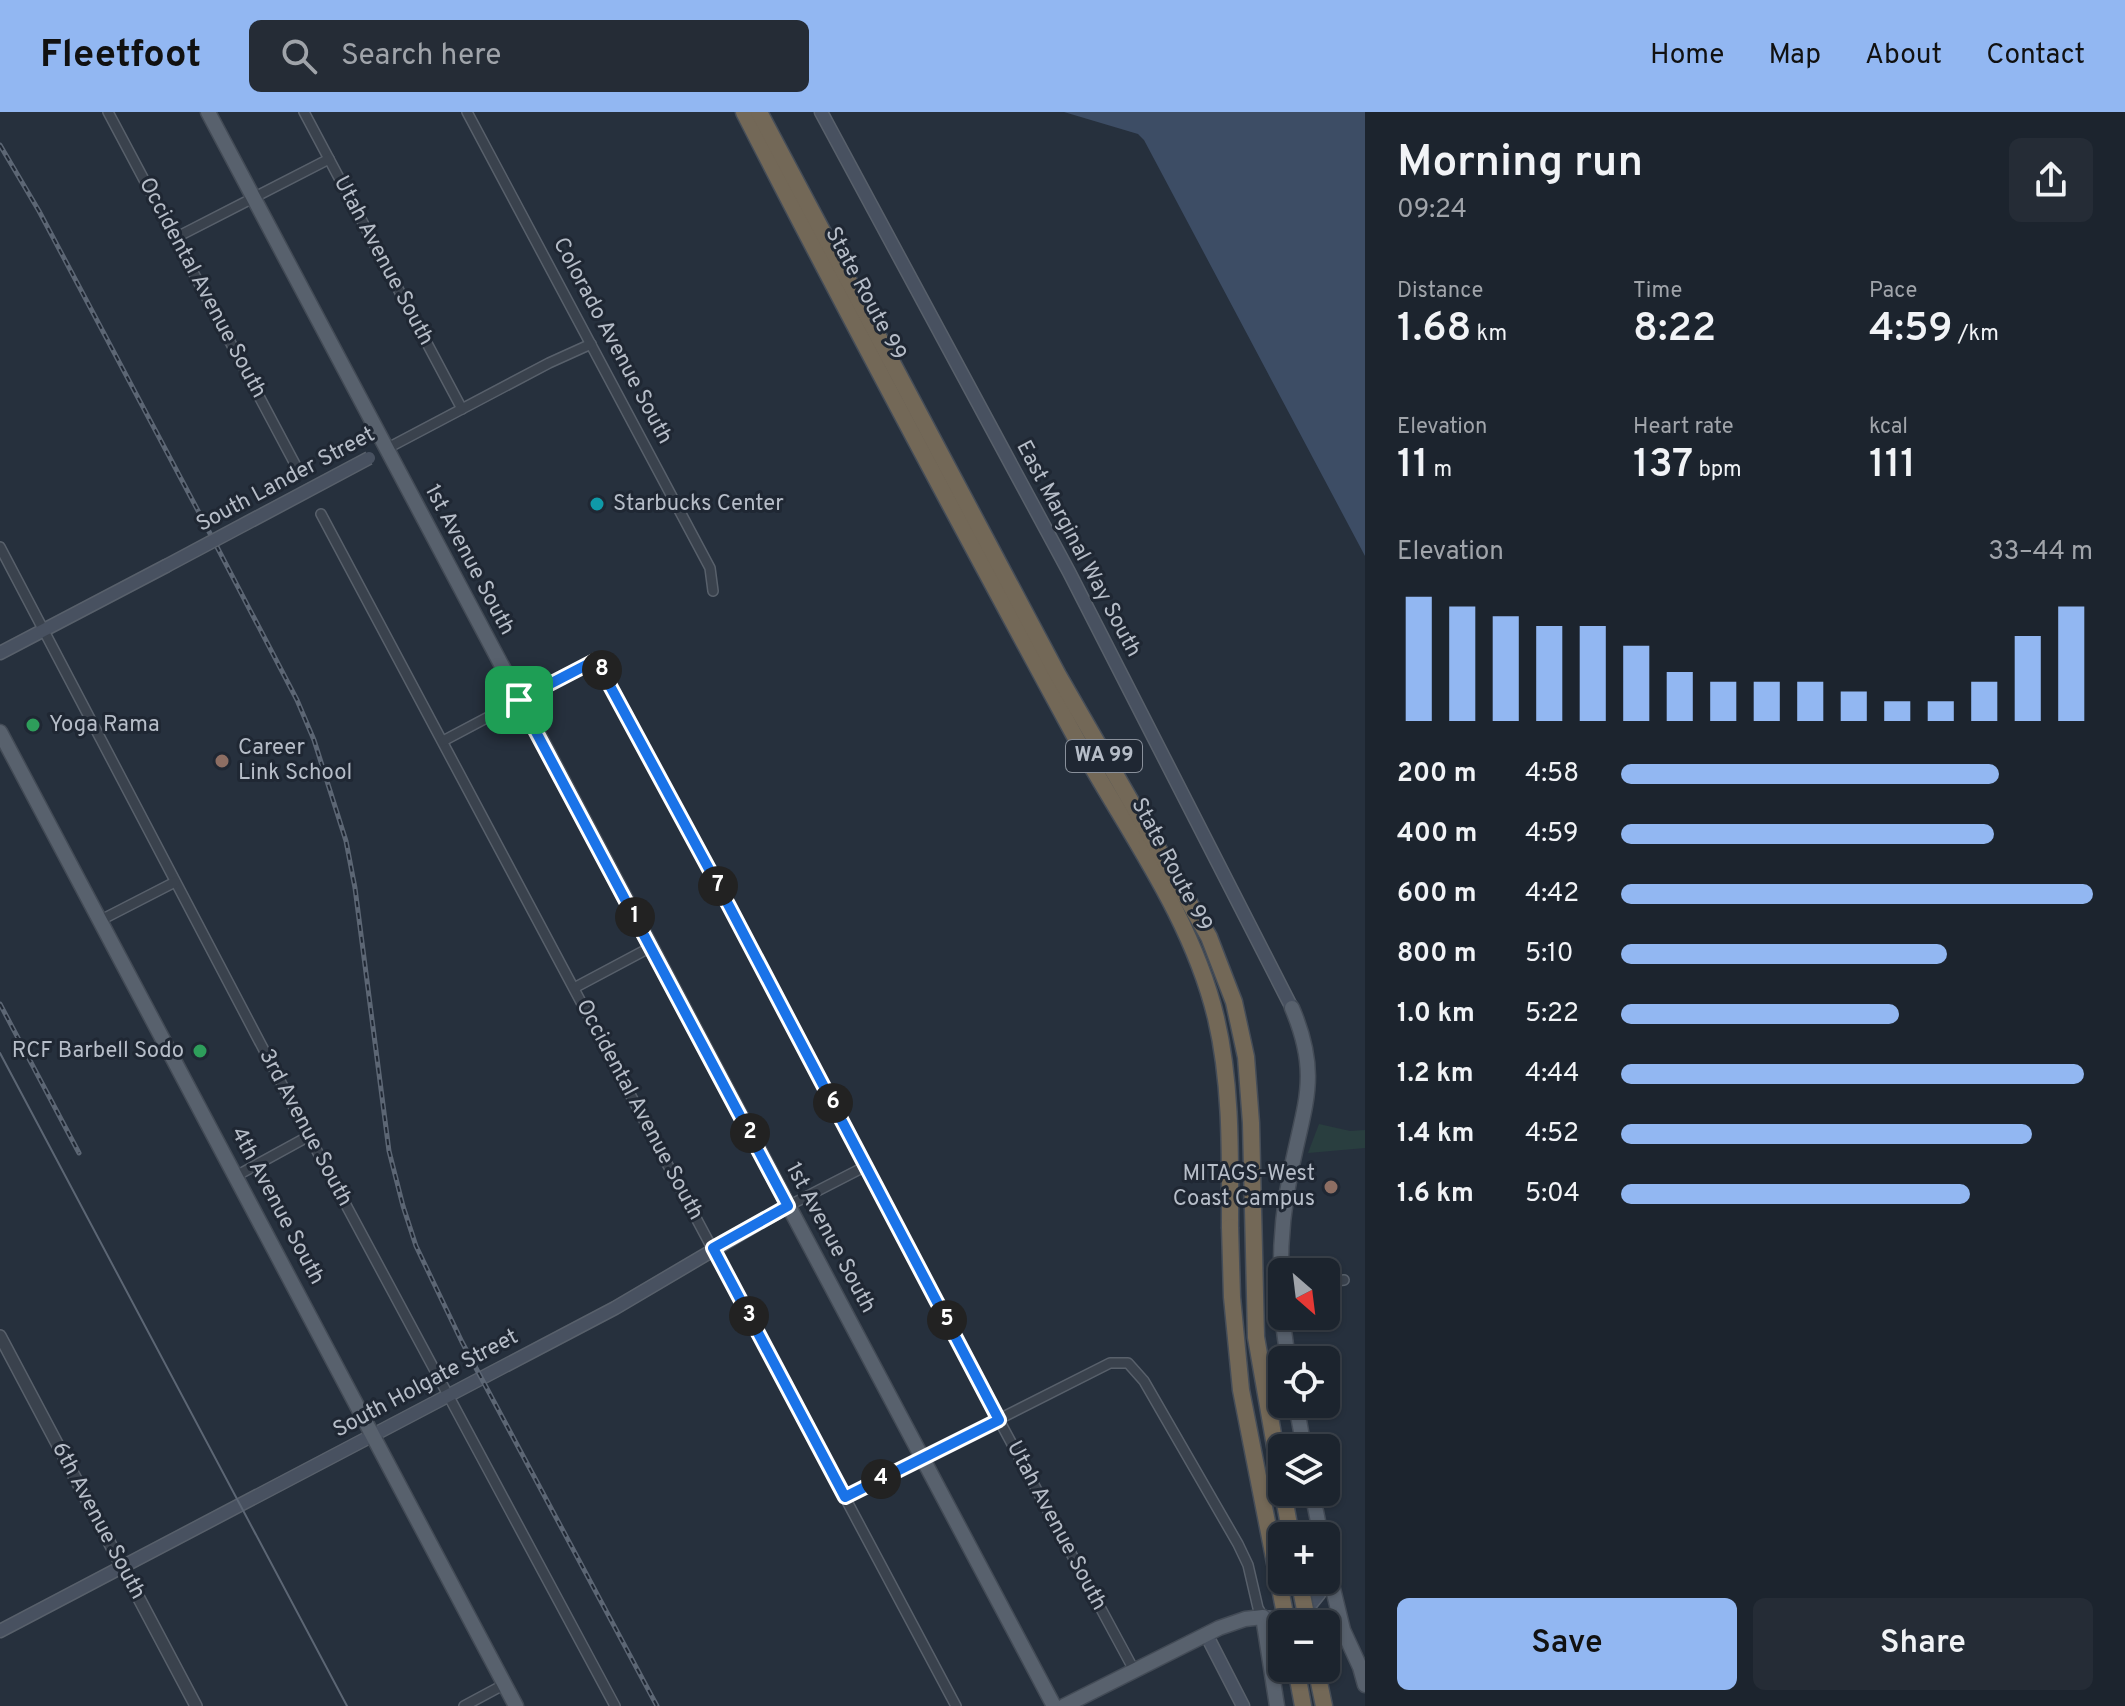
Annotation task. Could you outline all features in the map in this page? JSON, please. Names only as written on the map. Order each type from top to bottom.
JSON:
[{"type":"highway","name":"State Route 99","points":[[744,112],[1073,734],[1170,901],[1194,956],[1216,1018],[1229,1119],[1232,1297],[1241,1390],[1295,1610]]},
{"type":"highway","name":"State Route 99","points":[[759,112],[1058,675],[1209,937],[1234,1002],[1244,1044],[1251,1123],[1256,1337],[1273,1434]]},
{"type":"highway","points":[[1299,1682],[1303,1706]]},
{"type":"highway","points":[[1319,1682],[1324,1706]]},
{"type":"main road","name":"1st Avenue South","points":[[208,112],[1054,1706]]},
{"type":"main road","name":"East Marginal Way South","points":[[821,112],[1069,572],[1292,1008]]},
{"type":"main road","name":"South Lander Street","points":[[0,653],[386,449]]},
{"type":"main road","name":"4th Avenue South","points":[[0,732],[516,1705]]},
{"type":"main road","points":[[1282,1258],[1284,1209],[1309,1088],[1307,1051],[1292,1008]]},
{"type":"main road","name":"South Holgate Street","points":[[0,1631],[655,1286],[713,1248],[788,1206]]},
{"type":"main road","points":[[1305,1610],[1319,1594]]},
{"type":"main road","points":[[1334,1594],[1343,1630],[1365,1685]]},
{"type":"main road","points":[[1263,1617],[1277,1706]]},
{"type":"main road","points":[[1064,1706],[1206,1634],[1245,1619],[1268,1618]]},
{"type":"main road","points":[[1206,1634],[1243,1706]]},
{"type":"street","name":"Occidental Avenue South","points":[[108,112],[295,464]]},
{"type":"street","name":"Utah Avenue South","points":[[304,112],[462,409]]},
{"type":"street","name":"Colorado Avenue South","points":[[467,112],[710,568],[713,591]]},
{"type":"street","points":[[175,238],[329,159]]},
{"type":"street","name":"South Lander Street","points":[[386,449],[591,344]]},
{"type":"street","name":"Occidental Avenue South","points":[[321,514],[956,1706]]},
{"type":"street","name":"3rd Avenue South","points":[[0,547],[309,1136],[615,1706]]},
{"type":"street","name":"Utah Avenue South","points":[[519,700],[596,660],[1134,1670]]},
{"type":"street","points":[[443,741],[519,700]]},
{"type":"street","points":[[101,920],[175,882]]},
{"type":"street","points":[[574,988],[651,947]]},
{"type":"street","points":[[236,1176],[309,1136]]},
{"type":"street","name":"South Holgate Street","points":[[788,1206],[866,1166]]},
{"type":"street","points":[[1340,1280],[1344,1280]]},
{"type":"street","name":"6th Avenue South","points":[[0,1336],[196,1706]]},
{"type":"street","points":[[845,1497],[1110,1363],[1125,1362],[1144,1381],[1238,1544],[1248,1565],[1263,1617]]},
{"type":"street","points":[[464,1706],[505,1684]]},
{"type":"green space","points":[[1319,1124],[1350,1131],[1365,1130],[1365,1148],[1308,1153]]},
{"type":"water","points":[[1064,112],[1365,112],[1365,556],[1144,140],[1138,134]]},
{"type":"tram line","points":[[0,1053],[347,1706]]},
{"type":"railway","points":[[0,145],[39,211],[204,522],[297,700],[314,740],[346,841],[355,888],[389,1151],[416,1246],[462,1342],[657,1706]]},
{"type":"railway","points":[[0,1004],[79,1153]]},
{"type":"place","name":"Starbucks Center","points":[[597,504]]},
{"type":"place","name":"Yoga Rama","points":[[33,725]]},
{"type":"place","name":"Career Link School","points":[[222,761]]},
{"type":"place","name":"RCF Barbell Sodo","points":[[200,1051]]},
{"type":"place","name":"MITAGS-West Coast Campus","points":[[1331,1187]]},
{"type":"route","points":[[596,660],[999,1420],[845,1497],[713,1248],[788,1206],[519,700],[596,660]]}]
